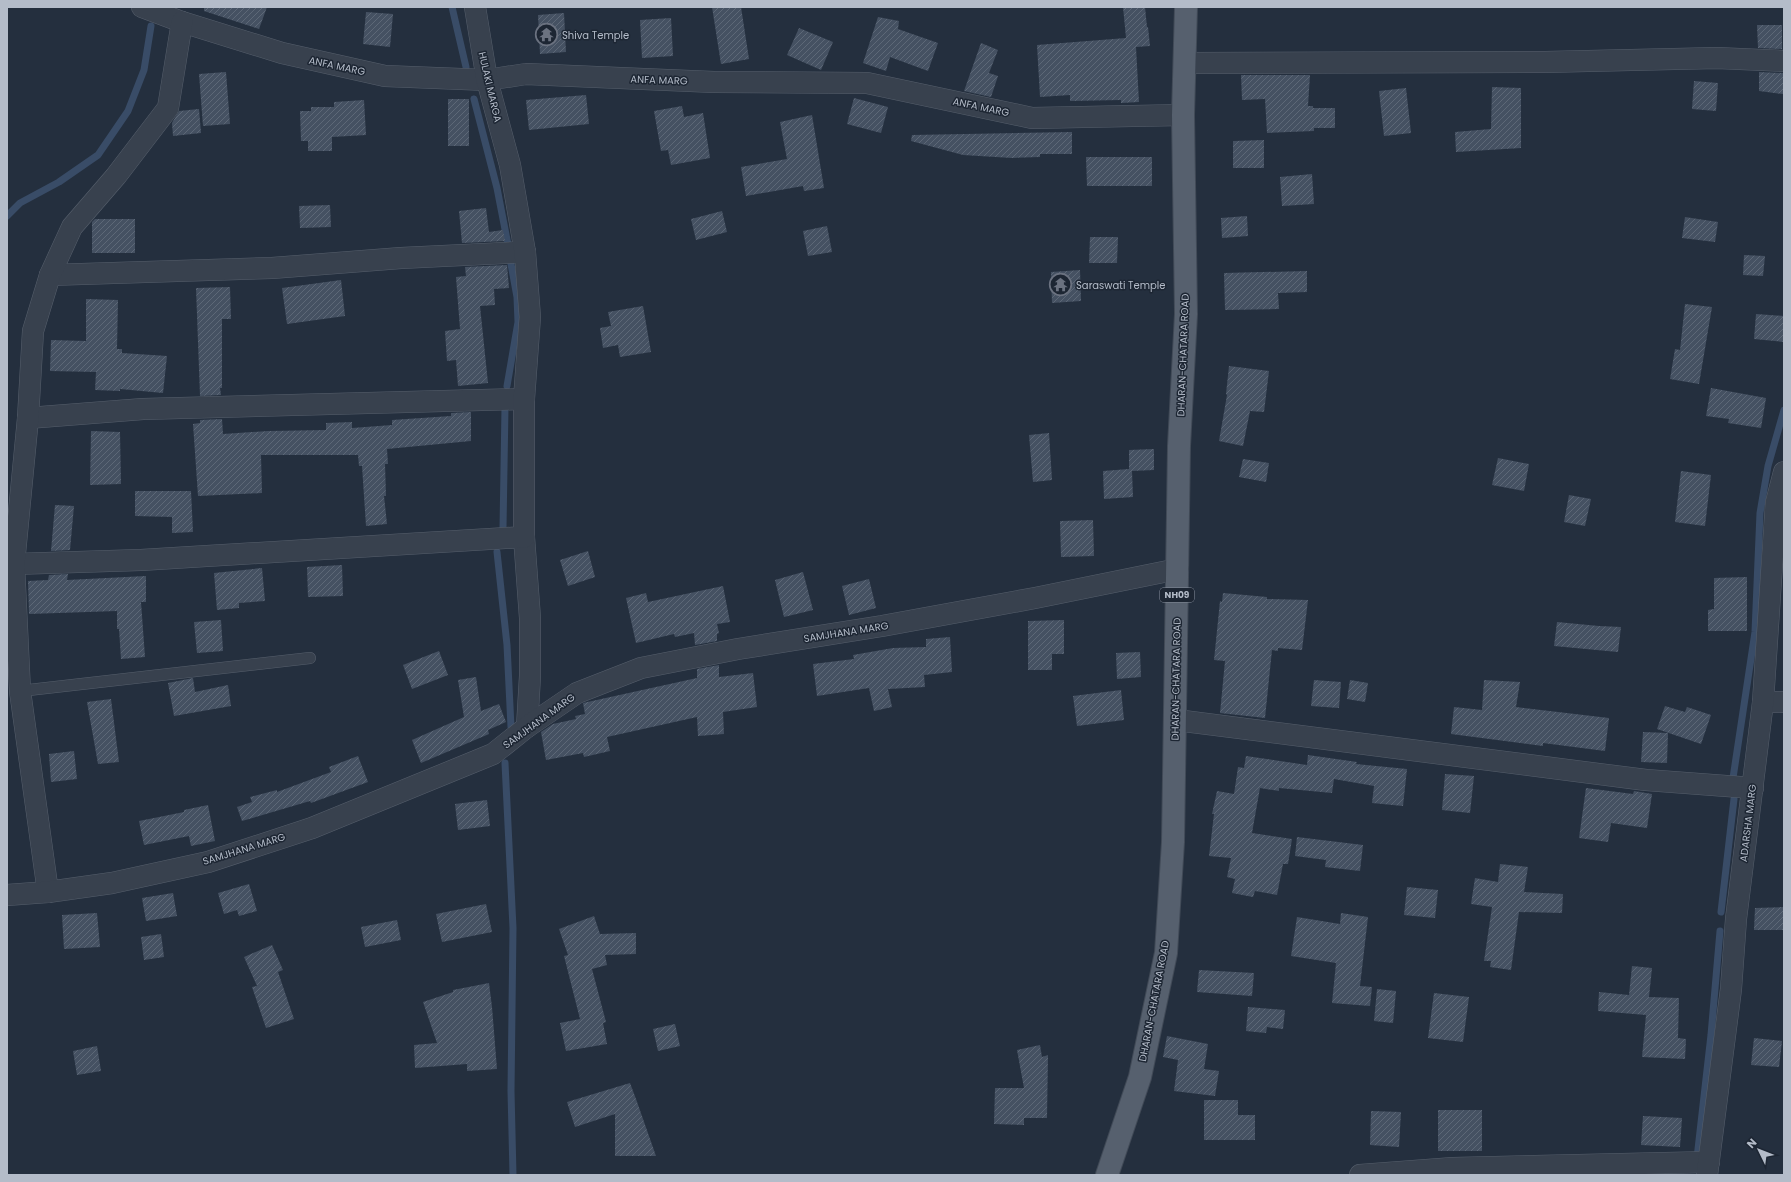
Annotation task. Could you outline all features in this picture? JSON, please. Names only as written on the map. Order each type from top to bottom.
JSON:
[{"type":"main road","name":"DHARAN-CHATARA ROAD","points":[[1108,1175],[1140,1077],[1166,953],[1173,842],[1179,446],[1186,314],[1183,115],[1186,7]]},
{"type":"street","name":"ANFA MARG","points":[[142,7],[182,22],[282,53],[385,76],[487,80],[526,74],[714,82],[867,83],[1032,118],[1183,115]]},
{"type":"street","name":"HULAKI MARGA","points":[[475,7],[487,80],[510,165],[525,252],[530,317],[524,399],[524,537],[530,618],[530,676],[527,727]]},
{"type":"street","points":[[48,892],[20,691],[14,564],[28,418],[33,331],[50,275],[72,227],[116,176],[168,108],[182,22]]},
{"type":"street","points":[[1185,63],[1545,62],[1717,58],[1784,61]]},
{"type":"street","points":[[50,275],[272,268],[401,258],[525,252]]},
{"type":"street","points":[[28,418],[143,409],[524,399]]},
{"type":"street","name":"ADARSHA MARG","points":[[1708,1169],[1730,989],[1736,919],[1763,702],[1784,472]]},
{"type":"street","points":[[14,564],[140,560],[524,537]]},
{"type":"street","name":"SAMJHANA MARG","points":[[7,895],[48,892],[112,883],[208,862],[312,828],[493,754],[527,727],[577,693],[641,668],[738,649],[882,626],[996,605],[1178,569]]},
{"type":"street","points":[[1763,702],[1784,702]]},
{"type":"street","points":[[1176,720],[1646,780],[1753,788]]},
{"type":"street","points":[[1360,1175],[1453,1168],[1708,1169]]},
{"type":"lane","points":[[20,691],[310,658]]},
{"type":"building","points":[[204,7],[267,7],[259,29],[204,11]]},
{"type":"building","points":[[712,7],[741,7],[749,59],[721,64]]},
{"type":"building","points":[[1123,7],[1145,7],[1150,46],[1136,47],[1139,102],[1121,103],[1121,100],[1070,101],[1070,95],[1040,97],[1037,45],[1126,38]]},
{"type":"building","points":[[366,12],[393,14],[390,47],[363,44]]},
{"type":"building","points":[[564,13],[566,52],[540,54],[538,15]]},
{"type":"building","points":[[878,17],[899,21],[898,29],[938,43],[928,71],[890,57],[886,71],[863,63]]},
{"type":"building","points":[[671,18],[673,56],[642,58],[640,20]]},
{"type":"building","points":[[1757,25],[1782,25],[1782,49],[1758,48]]},
{"type":"building","points":[[799,28],[833,42],[821,70],[787,55]]},
{"type":"building","points":[[981,43],[998,50],[989,73],[998,76],[991,97],[964,91]]},
{"type":"building","points":[[226,72],[230,124],[203,126],[199,74]]},
{"type":"building","points":[[1759,72],[1783,73],[1783,94],[1759,91]]},
{"type":"building","points":[[1241,75],[1310,75],[1308,106],[1313,106],[1313,108],[1335,108],[1335,128],[1314,128],[1314,131],[1267,133],[1265,99],[1242,100]]},
{"type":"building","points":[[1694,81],[1718,83],[1716,111],[1692,109]]},
{"type":"building","points":[[1492,87],[1521,88],[1521,148],[1456,152],[1455,132],[1491,129]]},
{"type":"building","points":[[1406,88],[1411,133],[1384,136],[1379,91]]},
{"type":"building","points":[[586,95],[589,124],[529,130],[526,100]]},
{"type":"building","points":[[854,98],[888,107],[881,133],[847,124]]},
{"type":"building","points":[[448,99],[469,99],[469,146],[448,146]]},
{"type":"building","points":[[364,100],[366,135],[332,137],[332,151],[308,151],[308,141],[301,141],[300,111],[311,111],[311,107],[334,107],[334,102]]},
{"type":"building","points":[[682,106],[684,117],[703,113],[710,158],[671,165],[668,150],[661,151],[654,111]]},
{"type":"building","points":[[199,109],[201,133],[173,136],[172,123],[179,111]]},
{"type":"building","points":[[812,115],[824,188],[804,191],[803,186],[746,196],[741,167],[787,159],[780,122]]},
{"type":"building","points":[[1072,132],[1072,154],[1040,154],[1040,157],[1012,158],[963,155],[911,141],[912,135]]},
{"type":"building","points":[[1264,140],[1264,168],[1233,168],[1233,141]]},
{"type":"building","points":[[1086,157],[1152,157],[1152,186],[1087,186]]},
{"type":"building","points":[[1312,174],[1314,204],[1282,206],[1280,177]]},
{"type":"building","points":[[330,205],[331,227],[300,228],[299,206]]},
{"type":"building","points":[[486,208],[489,232],[503,230],[505,241],[462,243],[459,211]]},
{"type":"building","points":[[722,211],[727,232],[696,240],[691,219]]},
{"type":"building","points":[[1247,216],[1248,236],[1222,238],[1221,218]]},
{"type":"building","points":[[1685,217],[1718,222],[1715,242],[1682,238]]},
{"type":"building","points":[[95,219],[135,219],[135,253],[92,253],[92,222]]},
{"type":"building","points":[[827,226],[832,252],[808,256],[803,231]]},
{"type":"building","points":[[1090,237],[1118,237],[1117,263],[1089,263]]},
{"type":"building","points":[[1744,255],[1765,256],[1763,276],[1743,275]]},
{"type":"building","points":[[507,265],[509,288],[494,289],[495,305],[480,306],[488,383],[458,386],[456,360],[447,361],[445,331],[460,329],[456,277],[466,276],[465,267]]},
{"type":"building","points":[[1080,270],[1081,301],[1052,303],[1051,272]]},
{"type":"building","points":[[1307,271],[1307,292],[1278,293],[1279,309],[1225,310],[1224,273]]},
{"type":"building","points":[[341,280],[345,316],[287,324],[282,288]]},
{"type":"building","points":[[230,287],[231,319],[222,319],[221,395],[200,396],[196,288]]},
{"type":"building","points":[[86,299],[118,300],[117,349],[122,349],[122,353],[167,356],[163,393],[120,389],[120,391],[95,390],[96,372],[50,371],[51,340],[86,341]]},
{"type":"building","points":[[1685,304],[1712,307],[1699,384],[1670,379],[1675,349],[1680,350]]},
{"type":"building","points":[[643,306],[651,352],[620,357],[618,345],[603,348],[600,328],[611,326],[608,312]]},
{"type":"building","points":[[1756,314],[1784,316],[1784,342],[1754,339]]},
{"type":"building","points":[[1229,366],[1269,371],[1264,412],[1250,411],[1243,446],[1219,441],[1227,395]]},
{"type":"building","points":[[1711,388],[1766,398],[1761,428],[1728,423],[1729,419],[1706,416]]},
{"type":"building","points":[[471,412],[471,441],[387,449],[388,464],[385,464],[386,496],[384,496],[387,524],[366,526],[362,466],[359,466],[358,455],[261,455],[262,493],[198,496],[193,424],[200,423],[200,420],[222,419],[223,434],[268,431],[326,430],[326,423],[352,422],[352,428],[392,425],[392,420],[451,416],[451,413]]},
{"type":"building","points":[[91,431],[120,432],[121,484],[90,485]]},
{"type":"building","points":[[1049,433],[1052,480],[1033,482],[1029,435]]},
{"type":"building","points":[[1154,449],[1154,470],[1132,471],[1133,497],[1104,499],[1103,471],[1129,469],[1129,450]]},
{"type":"building","points":[[1498,458],[1529,464],[1524,491],[1492,485]]},
{"type":"building","points":[[1243,459],[1269,463],[1266,482],[1239,477]]},
{"type":"building","points":[[1681,471],[1711,475],[1705,526],[1675,522]]},
{"type":"building","points":[[135,491],[191,491],[193,532],[172,533],[172,517],[135,516]]},
{"type":"building","points":[[1569,495],[1591,499],[1585,526],[1564,522]]},
{"type":"building","points":[[55,505],[74,506],[70,550],[51,551]]},
{"type":"building","points":[[1093,520],[1094,556],[1061,557],[1060,521]]},
{"type":"building","points":[[588,551],[595,577],[568,586],[560,560]]},
{"type":"building","points":[[342,565],[343,596],[308,597],[307,567]]},
{"type":"building","points":[[262,568],[265,601],[239,603],[239,608],[217,610],[214,573]]},
{"type":"building","points":[[803,572],[813,610],[784,617],[775,580]]},
{"type":"building","points":[[68,574],[67,580],[146,576],[146,602],[141,602],[145,657],[121,659],[119,629],[117,629],[117,611],[29,614],[28,581],[48,580],[49,575]]},
{"type":"building","points":[[1747,577],[1747,631],[1708,631],[1708,610],[1714,609],[1714,578]]},
{"type":"building","points":[[869,579],[876,608],[849,615],[842,586]]},
{"type":"building","points":[[723,586],[730,622],[717,624],[719,633],[717,634],[717,641],[695,645],[694,633],[675,637],[674,634],[636,643],[626,598],[646,593],[648,602]]},
{"type":"building","points":[[1223,593],[1267,597],[1267,599],[1308,600],[1302,650],[1278,648],[1278,651],[1272,650],[1265,718],[1220,713],[1225,661],[1214,660],[1220,601],[1222,602]]},
{"type":"building","points":[[221,620],[223,651],[197,653],[194,622]]},
{"type":"building","points":[[1064,620],[1064,654],[1052,654],[1052,670],[1028,670],[1028,621]]},
{"type":"building","points":[[1557,622],[1621,627],[1618,652],[1554,646]]},
{"type":"building","points":[[950,637],[952,672],[924,675],[925,687],[888,689],[892,707],[874,711],[869,688],[817,696],[813,664],[854,659],[853,655],[893,648],[926,647],[926,639]]},
{"type":"building","points":[[439,651],[448,675],[412,689],[403,665]]},
{"type":"building","points":[[1140,652],[1141,677],[1117,679],[1116,653]]},
{"type":"building","points":[[719,665],[719,677],[753,673],[757,707],[723,712],[724,734],[698,736],[697,717],[607,737],[610,751],[584,757],[583,753],[546,760],[541,732],[553,724],[576,719],[575,716],[585,714],[583,703],[697,678],[697,669]]},
{"type":"building","points":[[476,677],[481,711],[499,704],[506,722],[488,730],[489,734],[421,763],[412,740],[464,717],[458,680]]},
{"type":"building","points":[[193,678],[195,692],[228,685],[231,706],[174,716],[168,683]]},
{"type":"building","points":[[1314,680],[1341,682],[1339,708],[1311,706]]},
{"type":"building","points":[[1350,680],[1368,683],[1365,702],[1347,699]]},
{"type":"building","points":[[1484,680],[1520,682],[1516,707],[1609,718],[1605,751],[1543,743],[1543,746],[1451,734],[1454,707],[1482,710]]},
{"type":"building","points":[[1121,690],[1124,720],[1077,726],[1073,696]]},
{"type":"building","points":[[111,699],[119,762],[98,764],[87,702]]},
{"type":"building","points":[[1665,706],[1685,712],[1687,707],[1711,715],[1701,744],[1657,729]]},
{"type":"building","points":[[1643,732],[1668,733],[1667,763],[1641,762]]},
{"type":"building","points":[[74,751],[77,779],[51,782],[49,754]]},
{"type":"building","points":[[1308,755],[1357,762],[1356,764],[1407,769],[1403,806],[1372,803],[1374,786],[1334,779],[1332,793],[1279,788],[1279,791],[1260,788],[1252,833],[1292,839],[1288,864],[1283,864],[1277,895],[1255,891],[1253,897],[1232,893],[1235,879],[1227,877],[1231,858],[1209,856],[1214,814],[1212,814],[1217,791],[1234,794],[1238,767],[1244,768],[1246,756],[1307,765]]},
{"type":"building","points":[[358,756],[368,782],[311,803],[310,801],[242,821],[237,807],[252,802],[250,797],[277,790],[277,792],[331,772],[329,767]]},
{"type":"building","points":[[1445,774],[1474,776],[1470,813],[1442,810]]},
{"type":"building","points":[[1586,788],[1633,794],[1634,791],[1652,794],[1647,828],[1611,823],[1608,842],[1579,838]]},
{"type":"building","points":[[487,800],[490,826],[458,830],[455,804]]},
{"type":"building","points":[[208,805],[215,841],[191,846],[189,836],[144,845],[139,821],[184,812],[184,810]]},
{"type":"building","points":[[1297,837],[1363,845],[1360,871],[1325,867],[1326,860],[1295,856]]},
{"type":"building","points":[[1500,864],[1528,867],[1524,892],[1563,894],[1562,913],[1519,912],[1511,970],[1490,967],[1491,961],[1484,961],[1492,907],[1471,904],[1475,878],[1498,882]]},
{"type":"building","points":[[249,884],[257,911],[239,916],[237,910],[224,914],[218,893]]},
{"type":"building","points":[[1407,887],[1438,890],[1435,918],[1404,915]]},
{"type":"building","points":[[173,893],[177,916],[146,921],[142,898]]},
{"type":"building","points":[[486,904],[492,932],[442,942],[436,914]]},
{"type":"building","points":[[1784,907],[1784,930],[1754,930],[1755,908]]},
{"type":"building","points":[[97,913],[100,947],[64,949],[62,915]]},
{"type":"building","points":[[1341,913],[1368,917],[1360,986],[1372,987],[1370,1006],[1332,1003],[1336,963],[1291,956],[1297,917],[1340,924]]},
{"type":"building","points":[[594,916],[600,934],[636,933],[636,954],[605,955],[607,965],[592,969],[606,1022],[603,1023],[607,1044],[566,1051],[560,1023],[580,1019],[564,956],[568,955],[559,929]]},
{"type":"building","points":[[397,920],[401,940],[365,947],[361,927]]},
{"type":"building","points":[[161,934],[164,957],[144,960],[141,937]]},
{"type":"building","points":[[272,945],[283,970],[278,972],[294,1019],[266,1028],[252,987],[257,986],[244,957]]},
{"type":"building","points":[[1632,966],[1652,968],[1649,997],[1679,998],[1678,1038],[1686,1039],[1685,1059],[1642,1057],[1646,1015],[1598,1011],[1599,992],[1629,995]]},
{"type":"building","points":[[1199,970],[1254,973],[1252,996],[1197,992]]},
{"type":"building","points":[[489,983],[497,1069],[467,1071],[467,1064],[415,1068],[414,1045],[437,1043],[423,1002],[453,992],[453,990]]},
{"type":"building","points":[[1377,989],[1396,991],[1393,1023],[1374,1021]]},
{"type":"building","points":[[1434,993],[1469,997],[1463,1042],[1428,1038]]},
{"type":"building","points":[[1248,1007],[1285,1010],[1283,1029],[1267,1027],[1266,1033],[1246,1031]]},
{"type":"building","points":[[675,1024],[680,1046],[658,1051],[653,1029]]},
{"type":"building","points":[[1167,1036],[1208,1044],[1204,1069],[1219,1071],[1215,1096],[1174,1091],[1178,1060],[1163,1057]]},
{"type":"building","points":[[1754,1038],[1782,1041],[1779,1067],[1751,1065]]},
{"type":"building","points":[[1040,1045],[1042,1057],[1048,1055],[1047,1118],[1024,1118],[1024,1125],[994,1124],[995,1088],[1024,1088],[1017,1050]]},
{"type":"building","points":[[97,1046],[101,1071],[77,1075],[73,1051]]},
{"type":"building","points":[[630,1083],[656,1156],[615,1156],[615,1114],[575,1127],[567,1102]]},
{"type":"building","points":[[1204,1100],[1238,1100],[1238,1115],[1255,1115],[1255,1140],[1204,1140]]},
{"type":"building","points":[[1438,1110],[1482,1110],[1482,1151],[1438,1151]]},
{"type":"building","points":[[1371,1111],[1401,1112],[1399,1147],[1370,1145]]},
{"type":"building","points":[[1643,1116],[1682,1118],[1680,1147],[1641,1145]]},
{"type":"waterway","points":[[452,7],[466,67]]},
{"type":"waterway","points":[[7,216],[20,203],[59,182],[98,155],[128,111],[144,70],[151,26]]},
{"type":"waterway","points":[[474,99],[497,188],[509,250]]},
{"type":"waterway","points":[[507,386],[518,322],[517,297],[511,264]]},
{"type":"waterway","points":[[503,528],[505,407]]},
{"type":"waterway","points":[[1733,778],[1755,632],[1760,513],[1768,466],[1784,410]]},
{"type":"waterway","points":[[497,552],[507,645],[511,727]]},
{"type":"waterway","points":[[505,763],[513,928],[511,1091],[513,1175]]},
{"type":"waterway","points":[[1721,912],[1734,799]]},
{"type":"waterway","points":[[1697,1158],[1711,1035],[1720,931]]},
{"type":"place","name":"Shiva Temple","points":[[546,35]]},
{"type":"place","name":"Saraswati Temple","points":[[1061,285]]}]
